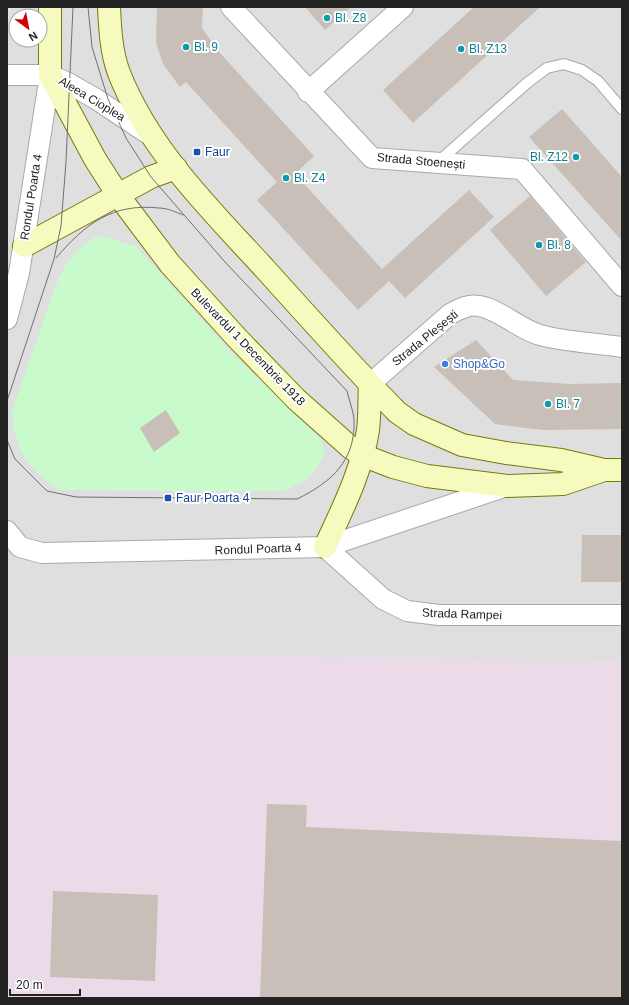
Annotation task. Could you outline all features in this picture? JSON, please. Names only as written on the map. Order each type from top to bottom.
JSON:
[{"type":"main road","name":"Bulevardul 1 Decembrie 1918","points":[[50,7],[50,74],[95,159],[118,195],[170,264],[237,338],[296,399],[351,448],[362,455],[393,467],[427,476],[507,486],[563,484],[613,470]]},
{"type":"main road","name":"Bulevardul 1 Decembrie 1918","points":[[109,7],[110,34],[118,71],[131,102],[150,135],[217,217],[397,412],[414,424],[462,445],[506,453],[561,460],[613,470]]},
{"type":"main road","points":[[24,246],[150,177],[176,168]]},
{"type":"main road","points":[[325,547],[348,496],[362,455],[368,429],[370,384]]},
{"type":"street","name":"Strada Stoenești","points":[[231,7],[308,92],[372,158],[522,169],[622,286]]},
{"type":"street","points":[[308,92],[403,7]]},
{"type":"street","name":"Aleea Cioplea","points":[[7,75],[50,74],[96,99],[150,135]]},
{"type":"street","name":"Rondul Poarta 4","points":[[7,319],[19,273],[24,246],[50,74]]},
{"type":"street","name":"Strada Pleșești","points":[[370,384],[450,314],[465,306],[479,306],[494,311],[520,327],[540,335],[622,347]]},
{"type":"street","name":"Rondul Poarta 4","points":[[7,531],[20,547],[42,553],[325,547],[507,486]]},
{"type":"street","name":"Strada Rampei","points":[[325,547],[383,599],[407,611],[439,615],[622,616]]},
{"type":"lane","points":[[436,163],[527,83],[547,68],[564,64],[582,70],[598,81],[622,109]]},
{"type":"shaded area","points":[[7,7],[622,7],[622,660],[7,656]]},
{"type":"shaded area","points":[[7,656],[622,660],[622,998],[7,998]]},
{"type":"green space","points":[[97,236],[113,239],[137,247],[229,350],[321,440],[325,452],[317,468],[309,477],[283,491],[59,490],[31,466],[16,437],[12,411],[59,277],[75,254]]},
{"type":"building","name":"Bl. Z4","points":[[157,7],[203,7],[202,28],[219,52],[314,156],[295,174],[382,269],[469,190],[494,217],[405,298],[389,281],[358,310],[257,200],[277,182],[186,82],[180,87],[163,64],[156,43]]},
{"type":"building","name":"Bl. Z8","points":[[305,7],[351,7],[325,30]]},
{"type":"building","name":"Bl. Z13","points":[[474,7],[540,7],[413,123],[383,90]]},
{"type":"building","name":"Bl. Z12","points":[[562,109],[622,177],[622,241],[529,137]]},
{"type":"building","name":"Bl. 8","points":[[530,196],[586,262],[546,296],[490,230]]},
{"type":"building","name":"Bl. 7","points":[[476,340],[513,380],[570,384],[622,383],[622,429],[543,430],[495,424],[434,367]]},
{"type":"building","points":[[166,410],[180,433],[154,452],[140,428]]},
{"type":"building","points":[[582,535],[622,535],[622,582],[581,582]]},
{"type":"building","points":[[267,804],[307,805],[306,827],[622,841],[622,998],[260,998]]},
{"type":"building","points":[[53,891],[158,895],[155,981],[50,977]]},
{"type":"tram line","points":[[7,421],[7,401],[54,259],[61,226],[66,162],[73,7]]},
{"type":"tram line","points":[[7,440],[15,459],[47,491],[76,497],[297,499],[321,485],[339,468],[346,458],[354,434],[354,419],[347,391],[225,262],[151,177],[126,138],[108,99],[92,47],[88,7]]},
{"type":"tram line","points":[[56,258],[89,226],[101,218],[113,213],[142,207],[162,208],[183,215]]},
{"type":"place","name":"Bl. Z8","points":[[327,18]]},
{"type":"place","name":"Bl. 9","points":[[186,47]]},
{"type":"place","name":"Bl. Z13","points":[[461,49]]},
{"type":"place","name":"Faur","points":[[197,152]]},
{"type":"place","name":"Bl. Z12","points":[[576,157]]},
{"type":"place","name":"Bl. Z4","points":[[286,178]]},
{"type":"place","name":"Bl. 8","points":[[539,245]]},
{"type":"place","name":"Shop&Go","points":[[445,364]]},
{"type":"place","name":"Bl. 7","points":[[548,404]]},
{"type":"place","name":"Faur Poarta 4","points":[[168,498]]}]
